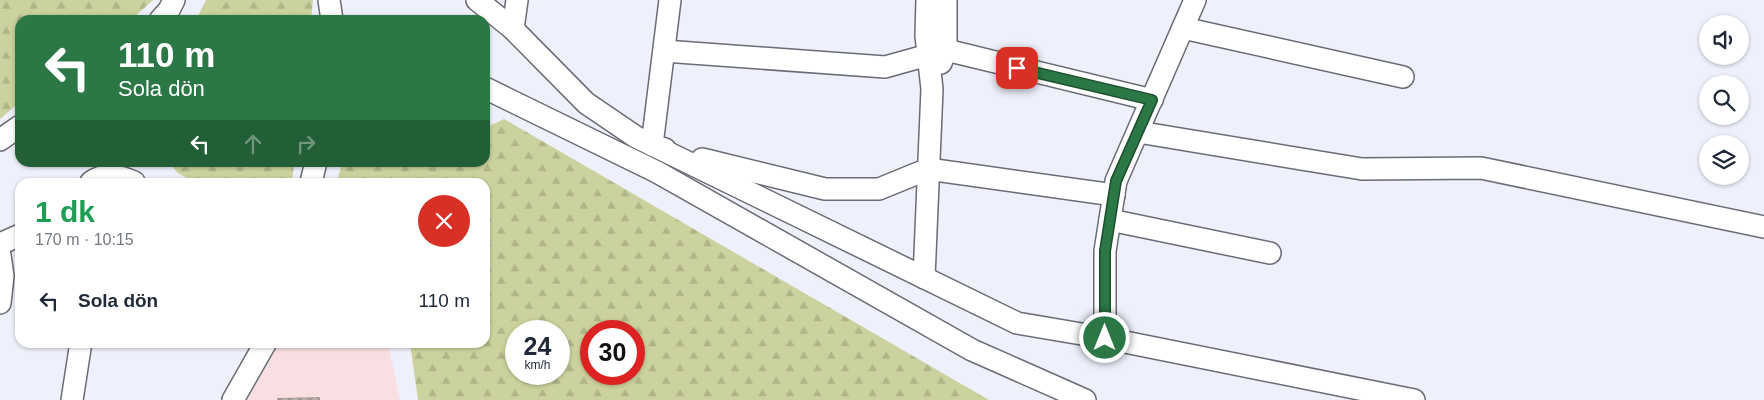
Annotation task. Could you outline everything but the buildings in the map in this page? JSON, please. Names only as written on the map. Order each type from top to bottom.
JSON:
[{"type":"street","points":[[164,15],[174,0]]},
{"type":"street","points":[[329,0],[331,15]]},
{"type":"street","points":[[477,0],[513,29],[586,103],[636,137],[1017,323],[1105,338],[1414,400]]},
{"type":"street","points":[[513,29],[517,0]]},
{"type":"street","points":[[652,145],[670,0]]},
{"type":"street","points":[[927,0],[937,52]]},
{"type":"street","points":[[924,278],[932,89],[946,0]]},
{"type":"street","points":[[1105,338],[1105,251],[1116,181],[1195,0]]},
{"type":"street","points":[[1183,28],[1403,77]]},
{"type":"street","points":[[664,51],[886,67],[937,52],[1152,100]]},
{"type":"street","points":[[490,90],[657,172],[972,350],[1085,400]]},
{"type":"street","points":[[0,140],[15,130]]},
{"type":"street","points":[[1138,132],[1362,169],[1481,168],[1764,227]]},
{"type":"street","points":[[652,145],[825,189],[879,189],[928,169],[1114,195]]},
{"type":"street","points":[[100,178],[117,175],[124,178]]},
{"type":"street","points":[[1110,220],[1270,254]]},
{"type":"street","points":[[0,255],[2,276],[0,303]]},
{"type":"street","points":[[72,400],[80,348]]},
{"type":"street","points":[[233,400],[263,348]]},
{"type":"shaded area","points":[[276,348],[389,348],[400,400],[247,400]]},
{"type":"green space","points":[[0,0],[153,0],[136,15],[15,15],[15,106],[0,119]]},
{"type":"green space","points":[[206,0],[313,0],[312,15],[198,15]]},
{"type":"green space","points":[[504,119],[989,400],[418,400],[411,348],[490,348],[490,178],[338,178],[341,167],[490,167],[490,126]]},
{"type":"green space","points":[[173,167],[294,167],[292,178],[187,178]]},
{"type":"route","points":[[1017,68],[1152,100],[1116,181],[1105,251],[1105,338]]}]
